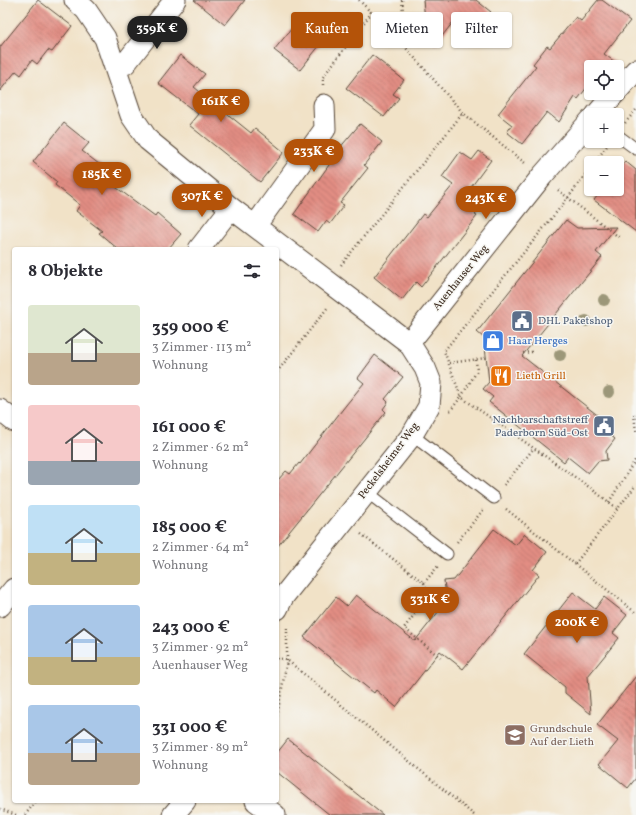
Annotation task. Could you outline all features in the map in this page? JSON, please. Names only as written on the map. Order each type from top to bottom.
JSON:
[{"type":"street","name":"Peckelsheimer Weg","points":[[75,0],[86,10],[105,38],[131,115],[148,140],[231,208],[409,343],[425,368],[431,383],[429,406],[412,435],[283,597],[282,618]]},
{"type":"street","points":[[115,67],[125,64],[175,0]]},
{"type":"street","points":[[624,83],[636,70]]},
{"type":"street","points":[[602,108],[609,100]]},
{"type":"street","points":[[255,226],[325,129],[324,105]]},
{"type":"street","name":"Auenhauser Weg","points":[[409,343],[542,176],[584,128]]},
{"type":"street","points":[[201,247],[231,208]]},
{"type":"street","points":[[0,410],[12,419]]},
{"type":"street","points":[[0,606],[12,591]]},
{"type":"street","points":[[173,815],[183,803]]},
{"type":"street","points":[[259,803],[274,815]]},
{"type":"lane","points":[[624,140],[636,149]]},
{"type":"lane","points":[[412,435],[494,498]]},
{"type":"lane","points":[[367,492],[447,554]]},
{"type":"path","points":[[359,0],[372,12]]},
{"type":"path","points":[[402,0],[403,12]]},
{"type":"path","points":[[324,105],[323,77],[371,13]]},
{"type":"path","points":[[406,48],[464,113],[568,198],[620,238]]},
{"type":"path","points":[[279,369],[334,286],[464,113]]},
{"type":"path","points":[[584,176],[444,351],[461,397],[618,509]]},
{"type":"path","points":[[523,353],[532,352]]},
{"type":"path","points":[[449,363],[486,358]]},
{"type":"path","points":[[448,415],[477,371],[476,360]]},
{"type":"path","points":[[634,414],[636,432]]},
{"type":"path","points":[[534,448],[494,498],[636,613]]},
{"type":"path","points":[[609,502],[636,459]]},
{"type":"path","points":[[575,564],[636,485]]},
{"type":"path","points":[[424,582],[428,597],[404,628],[442,659]]},
{"type":"path","points":[[279,705],[287,660],[282,618]]},
{"type":"path","points":[[279,658],[287,660],[474,815]]},
{"type":"path","points":[[25,815],[34,803]]},
{"type":"path","points":[[0,810],[16,815]]},
{"type":"building","points":[[38,0],[72,26],[52,52],[48,50],[37,64],[32,60],[21,75],[16,71],[0,91],[0,47]]},
{"type":"building","points":[[194,0],[245,0],[225,25]]},
{"type":"building","points":[[423,0],[476,0],[491,12],[451,12],[451,25],[443,35],[443,12],[424,12]]},
{"type":"building","points":[[598,0],[602,0],[630,21],[604,54],[612,60],[584,60],[584,91],[578,99],[575,97],[559,122],[547,112],[522,144],[507,132],[512,125],[498,114],[536,66],[533,64],[547,46],[550,48],[576,17],[581,21]]},
{"type":"building","points":[[291,29],[291,48],[318,48],[300,70],[274,50]]},
{"type":"building","points":[[180,55],[205,74],[194,87],[251,133],[255,128],[284,152],[260,182],[189,125],[198,114],[158,83]]},
{"type":"building","points":[[372,55],[404,80],[393,94],[399,98],[384,117],[346,88]]},
{"type":"building","points":[[64,123],[89,143],[82,151],[108,171],[102,177],[155,216],[157,213],[181,234],[170,247],[116,247],[99,233],[102,231],[76,211],[80,205],[55,185],[57,182],[33,162]]},
{"type":"building","points":[[360,124],[382,142],[364,165],[368,168],[340,203],[344,205],[330,224],[326,221],[318,232],[294,214],[334,158],[332,157]]},
{"type":"building","points":[[479,151],[491,160],[466,194],[481,207],[475,215],[477,216],[421,287],[416,282],[402,300],[374,277],[423,214],[427,217],[453,185],[442,177],[460,152],[472,160]]},
{"type":"building","points":[[625,161],[636,170],[636,232],[594,200],[597,196],[624,196]]},
{"type":"building","points":[[566,220],[577,228],[616,227],[596,252],[602,257],[522,356],[610,425],[605,431],[615,439],[606,451],[607,460],[598,461],[588,473],[568,457],[564,462],[489,402],[493,397],[483,389],[489,382],[484,338],[477,332]]},
{"type":"building","points":[[375,355],[403,377],[385,399],[388,402],[383,409],[386,412],[279,545],[279,479],[286,471],[290,474],[299,463],[300,464],[364,383],[358,378]]},
{"type":"building","points":[[494,529],[516,545],[525,534],[547,552],[533,570],[539,575],[463,669],[440,651],[396,707],[376,690],[374,693],[304,637],[336,597],[347,606],[356,595],[415,641],[447,601],[444,581],[454,580]]},
{"type":"building","points":[[573,592],[595,609],[604,597],[627,615],[613,633],[619,638],[588,676],[591,714],[565,693],[565,687],[524,654]]},
{"type":"building","points":[[636,676],[636,778],[628,788],[599,764],[618,741],[597,725]]},
{"type":"building","points":[[288,739],[383,815],[330,815],[279,774],[279,750]]},
{"type":"place","name":"DHL Paketshop","points":[[522,321]]},
{"type":"place","name":"Haar Herges","points":[[493,341]]},
{"type":"place","name":"Lieth Grill","points":[[501,376]]},
{"type":"place","name":"Nachbarschaftstreff Paderborn Süd-Ost","points":[[604,426]]},
{"type":"place","name":"Grundschule Auf der Lieth","points":[[515,735]]}]
